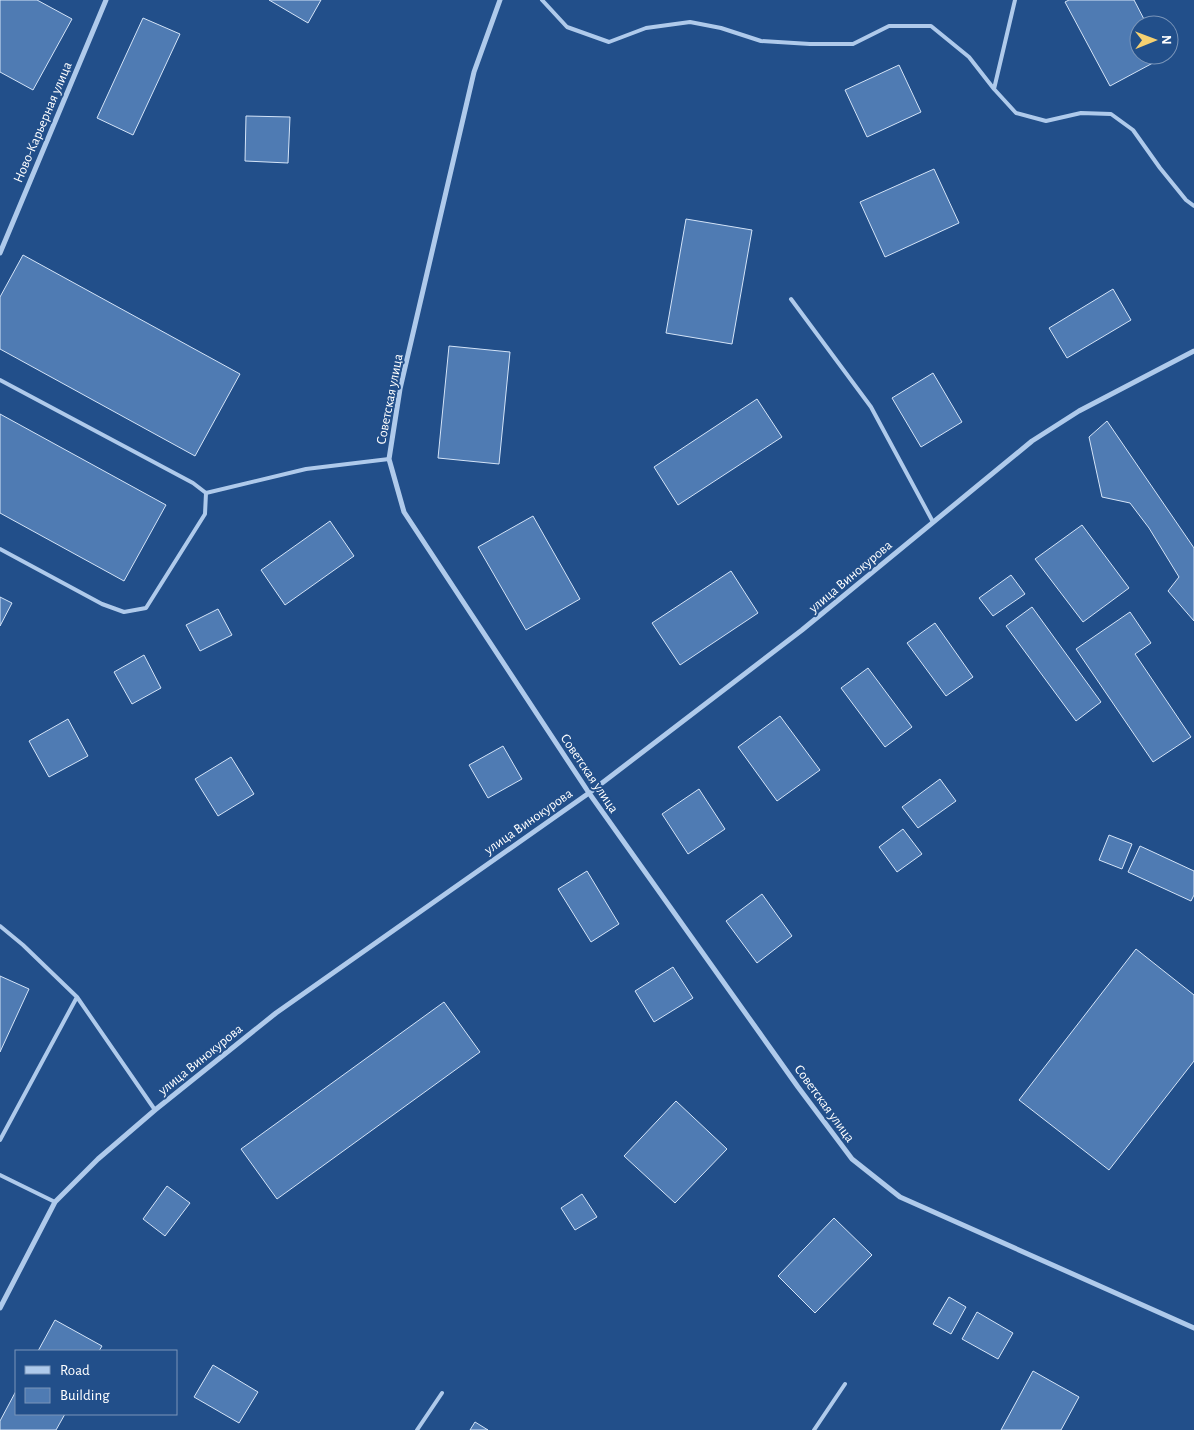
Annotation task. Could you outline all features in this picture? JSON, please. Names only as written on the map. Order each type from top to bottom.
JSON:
[{"type":"street","name":"Ново-Карьерная улица","points":[[0,253],[106,0]]},
{"type":"street","name":"Советская улица","points":[[500,0],[474,72],[400,389],[389,459],[404,512],[589,792],[798,1087],[852,1159],[900,1197],[1194,1328]]},
{"type":"street","name":"улица Винокурова","points":[[0,1308],[55,1202],[98,1159],[155,1110],[276,1013],[589,792],[802,630],[1032,440],[1079,412],[1194,351]]},
{"type":"lane","points":[[542,0],[567,27],[609,42],[646,28],[690,22],[721,28],[761,41],[810,44],[853,44],[889,26],[931,26],[969,57],[1016,113],[1046,121],[1081,113],[1111,114],[1133,130],[1160,168],[1186,200],[1194,206]]},
{"type":"lane","points":[[994,89],[1015,0]]},
{"type":"lane","points":[[791,299],[872,407],[933,522]]},
{"type":"lane","points":[[0,380],[193,483],[206,493]]},
{"type":"lane","points":[[206,493],[306,469],[389,459]]},
{"type":"lane","points":[[0,549],[102,604],[124,612],[146,608],[205,514],[206,493]]},
{"type":"lane","points":[[0,926],[23,945],[77,997],[155,1110]]},
{"type":"lane","points":[[0,1140],[77,997]]},
{"type":"lane","points":[[0,1175],[55,1202]]},
{"type":"lane","points":[[814,1430],[845,1384]]},
{"type":"lane","points":[[417,1430],[442,1393]]},
{"type":"building","points":[[0,0],[37,0],[72,19],[33,90],[0,72]]},
{"type":"building","points":[[269,0],[321,0],[308,23]]},
{"type":"building","points":[[1069,0],[1134,0],[1142,15],[1129,15],[1129,65],[1149,65],[1110,86],[1065,2]]},
{"type":"building","points":[[143,18],[180,34],[133,135],[97,118]]},
{"type":"building","points":[[899,65],[921,112],[867,137],[845,90]]},
{"type":"building","points":[[246,116],[290,117],[288,163],[245,161]]},
{"type":"building","points":[[934,169],[959,223],[885,257],[860,202]]},
{"type":"building","points":[[686,219],[752,230],[732,344],[666,333]]},
{"type":"building","points":[[23,255],[240,374],[195,456],[0,349],[0,297]]},
{"type":"building","points":[[1113,289],[1131,320],[1067,358],[1049,328]]},
{"type":"building","points":[[449,346],[510,352],[499,464],[438,458]]},
{"type":"building","points":[[933,373],[962,422],[921,447],[892,398]]},
{"type":"building","points":[[757,399],[782,437],[678,505],[654,467]]},
{"type":"building","points":[[0,414],[166,505],[124,581],[0,513]]},
{"type":"building","points":[[1107,421],[1194,548],[1194,621],[1168,591],[1179,577],[1149,528],[1130,503],[1102,497],[1089,437]]},
{"type":"building","points":[[533,516],[580,599],[526,630],[478,547]]},
{"type":"building","points":[[330,521],[354,556],[285,605],[261,570]]},
{"type":"building","points":[[1082,525],[1129,588],[1083,622],[1035,559]]},
{"type":"building","points":[[731,571],[758,613],[680,665],[652,623]]},
{"type":"building","points":[[1011,575],[1025,594],[993,616],[979,598]]},
{"type":"building","points":[[0,597],[12,603],[0,626]]},
{"type":"building","points":[[1032,607],[1101,702],[1076,721],[1006,626]]},
{"type":"building","points":[[218,609],[232,635],[200,651],[186,625]]},
{"type":"building","points":[[1130,612],[1151,643],[1135,654],[1191,737],[1153,762],[1076,649]]},
{"type":"building","points":[[935,623],[973,677],[946,696],[907,643]]},
{"type":"building","points":[[144,655],[161,688],[132,704],[114,672]]},
{"type":"building","points":[[868,668],[912,727],[885,747],[841,688]]},
{"type":"building","points":[[780,716],[820,770],[777,801],[738,747]]},
{"type":"building","points":[[68,719],[88,756],[49,777],[29,741]]},
{"type":"building","points":[[503,746],[522,779],[488,798],[469,765]]},
{"type":"building","points":[[231,757],[254,794],[218,816],[195,779]]},
{"type":"building","points":[[940,779],[956,801],[918,828],[902,807]]},
{"type":"building","points":[[699,789],[725,829],[688,854],[662,814]]},
{"type":"building","points":[[903,829],[922,854],[897,872],[879,847]]},
{"type":"building","points":[[1109,835],[1132,844],[1122,869],[1099,860]]},
{"type":"building","points":[[1140,846],[1194,871],[1194,895],[1191,901],[1128,872]]},
{"type":"building","points":[[587,871],[619,924],[591,942],[558,889]]},
{"type":"building","points":[[762,894],[792,936],[757,963],[726,921]]},
{"type":"building","points":[[1136,949],[1194,995],[1194,1061],[1109,1170],[1019,1100]]},
{"type":"building","points":[[673,967],[693,998],[654,1022],[635,991]]},
{"type":"building","points":[[0,976],[29,989],[0,1052]]},
{"type":"building","points":[[444,1002],[480,1052],[277,1199],[241,1149]]},
{"type":"building","points":[[676,1101],[727,1149],[675,1203],[624,1156]]},
{"type":"building","points":[[167,1186],[190,1203],[165,1236],[143,1219]]},
{"type":"building","points":[[582,1194],[597,1217],[575,1230],[561,1208]]},
{"type":"building","points":[[834,1218],[872,1255],[815,1313],[778,1276]]},
{"type":"building","points":[[949,1297],[966,1307],[951,1334],[933,1324]]},
{"type":"building","points":[[977,1312],[1013,1333],[998,1359],[962,1339]]},
{"type":"building","points":[[55,1320],[102,1346],[100,1350],[39,1350]]},
{"type":"building","points":[[213,1365],[258,1392],[239,1423],[194,1397]]},
{"type":"building","points":[[1033,1371],[1079,1397],[1061,1430],[1001,1430]]},
{"type":"building","points":[[15,1393],[15,1415],[64,1415],[56,1430],[0,1430],[0,1421]]},
{"type":"building","points":[[475,1422],[488,1430],[470,1430]]}]
